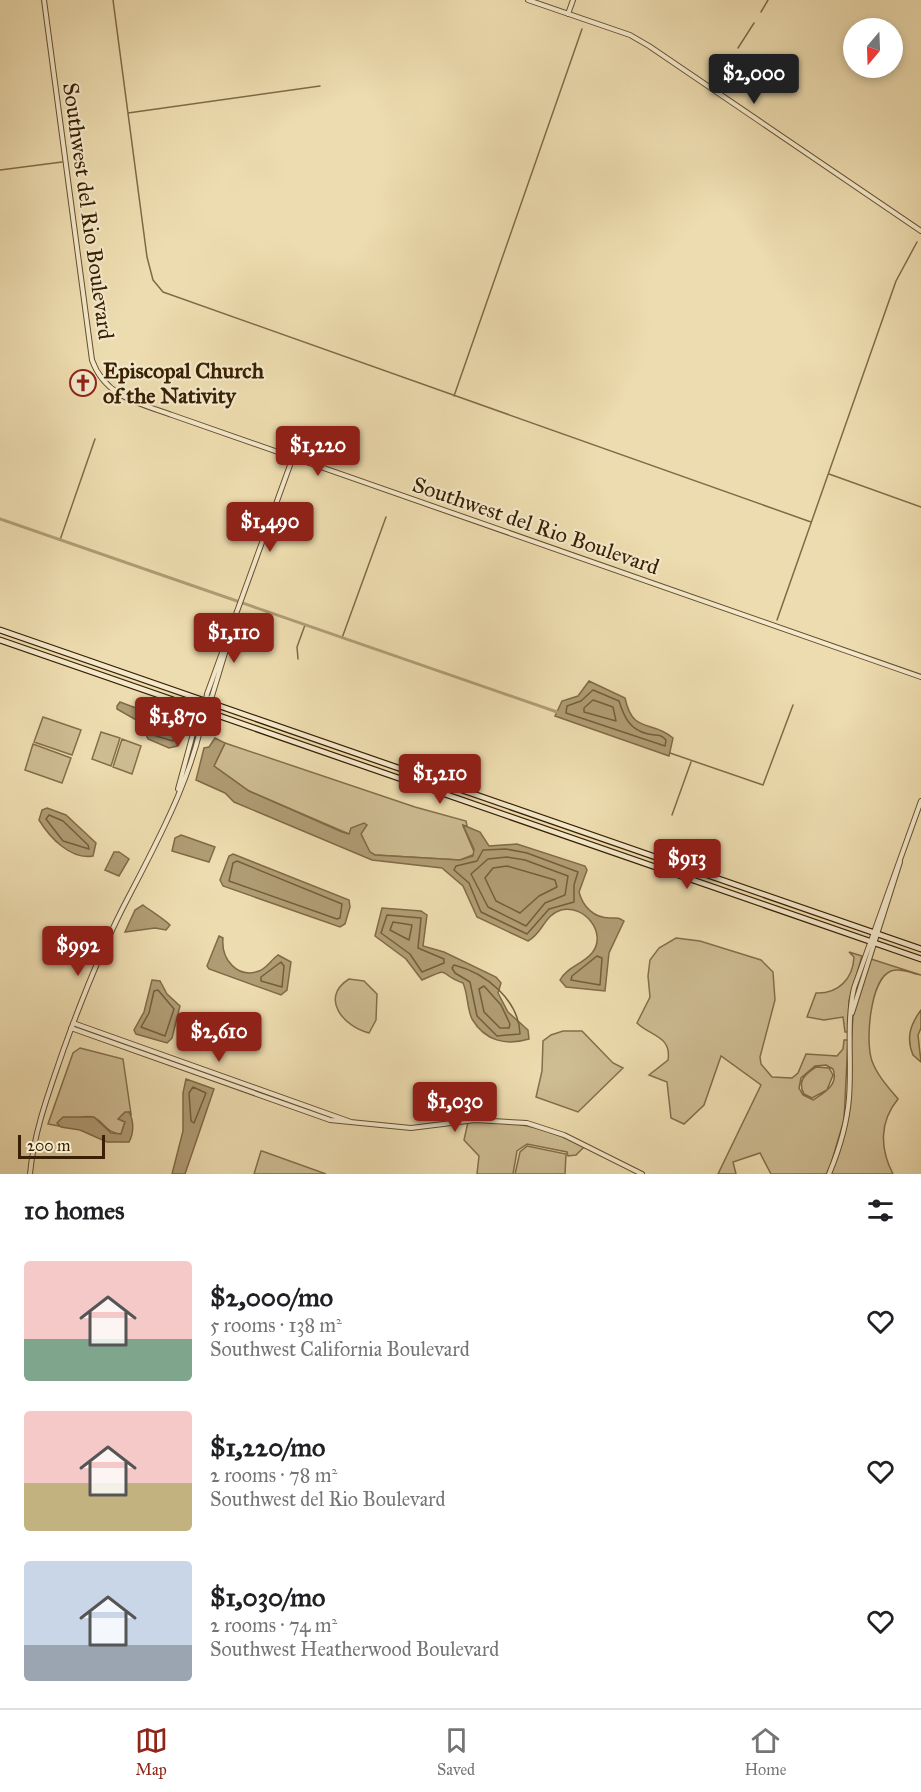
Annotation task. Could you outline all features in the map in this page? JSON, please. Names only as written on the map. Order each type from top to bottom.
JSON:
[{"type":"main road","points":[[0,630],[921,949]]},
{"type":"main road","points":[[0,640],[921,959]]},
{"type":"street","name":"Southwest del Rio Boulevard","points":[[44,0],[89,338],[95,369],[105,384],[124,398],[921,678]]},
{"type":"street","points":[[528,0],[630,35],[649,46],[921,231]]},
{"type":"street","points":[[568,14],[573,0]]},
{"type":"street","points":[[30,1174],[42,1113],[71,1028],[96,962],[151,855],[176,796],[197,719],[203,712],[293,457]]},
{"type":"street","points":[[829,1174],[840,1143],[849,1099],[854,988],[876,933],[921,801]]},
{"type":"street","points":[[73,1023],[357,1124]]},
{"type":"street","points":[[71,1028],[330,1120],[411,1128],[475,1120],[527,1123],[564,1135],[642,1174]]},
{"type":"shaded area","points":[[43,717],[81,730],[72,755],[34,742]]},
{"type":"shaded area","points":[[101,732],[120,738],[111,766],[92,759]]},
{"type":"shaded area","points":[[122,739],[141,746],[132,774],[113,767]]},
{"type":"shaded area","points":[[225,743],[415,807],[466,821],[467,826],[463,826],[475,854],[460,860],[370,853],[361,834],[362,830],[358,827],[349,834],[249,791],[214,766]]},
{"type":"shaded area","points":[[33,744],[71,758],[62,783],[25,770]]},
{"type":"shaded area","points":[[676,938],[700,941],[761,960],[773,972],[775,1000],[760,1057],[761,1064],[772,1077],[792,1078],[798,1073],[806,1054],[837,1056],[843,1049],[844,1040],[848,1040],[844,1120],[828,1174],[771,1174],[760,1153],[733,1162],[736,1174],[718,1174],[761,1085],[721,1056],[704,1105],[684,1124],[671,1118],[667,1082],[649,1075],[668,1060],[667,1046],[659,1037],[637,1023],[650,997],[648,976],[650,960],[659,948]],"holes":[[[826,1065],[833,1069],[834,1080],[826,1091],[813,1100],[803,1095],[799,1088],[801,1078],[815,1066]]]},
{"type":"shaded area","points":[[849,952],[862,956],[849,1001],[848,1032],[845,1032],[843,1017],[824,1020],[807,1017],[816,993],[824,993],[837,988],[843,984],[851,972],[854,957]]},
{"type":"shaded area","points":[[871,959],[921,975],[899,970],[891,971],[884,976],[874,998],[869,1026],[872,1061],[880,1076],[898,1099],[887,1117],[883,1136],[886,1155],[893,1174],[831,1174],[847,1120],[853,1014]]},
{"type":"shaded area","points":[[349,979],[364,981],[377,994],[376,1020],[369,1033],[351,1025],[338,1011],[336,995],[340,987]]},
{"type":"shaded area","points":[[921,1010],[921,1028],[918,1035],[921,1062],[913,1055],[910,1037],[914,1021]]},
{"type":"shaded area","points":[[563,1031],[582,1031],[613,1063],[623,1068],[578,1112],[536,1097],[542,1071],[543,1041]]},
{"type":"shaded area","points":[[80,1048],[123,1059],[131,1114],[129,1112],[119,1119],[125,1122],[121,1134],[112,1132],[96,1119],[88,1116],[58,1123],[59,1126],[48,1124],[73,1053]]},
{"type":"shaded area","points":[[816,1067],[829,1068],[833,1075],[827,1090],[812,1098],[804,1094],[801,1085],[806,1075]]},
{"type":"shaded area","points":[[468,1122],[498,1122],[528,1126],[584,1147],[576,1155],[568,1156],[567,1152],[527,1144],[517,1151],[513,1174],[477,1174],[479,1156],[464,1140]]},
{"type":"shaded area","points":[[527,1146],[566,1154],[565,1174],[515,1174],[520,1152]]},
{"type":"shaded area","points":[[262,1151],[326,1174],[254,1174]]},
{"type":"water","points":[[589,681],[625,698],[628,710],[638,722],[665,732],[673,738],[669,756],[555,716],[562,701],[578,696]]},
{"type":"water","points":[[120,702],[181,725],[183,732],[177,746],[169,748],[148,739],[140,722],[117,709]]},
{"type":"water","points":[[215,738],[225,743],[214,766],[249,791],[342,832],[349,834],[351,828],[364,823],[367,825],[361,834],[370,852],[375,855],[460,860],[473,856],[474,849],[463,825],[480,832],[489,846],[517,844],[585,866],[587,870],[579,892],[586,907],[599,916],[624,921],[609,953],[605,991],[566,987],[560,980],[588,957],[596,945],[595,929],[591,922],[578,911],[570,909],[555,912],[528,941],[477,917],[463,886],[442,868],[372,860],[234,802],[225,793],[196,780],[204,748],[209,747]]},
{"type":"water","points":[[47,808],[66,815],[96,843],[93,856],[77,855],[69,851],[49,834],[39,820],[42,810]]},
{"type":"water","points":[[181,835],[215,847],[209,862],[172,851],[175,838]]},
{"type":"water","points":[[114,852],[119,852],[129,859],[119,876],[105,870]]},
{"type":"water","points":[[233,854],[349,900],[350,907],[345,924],[340,927],[223,886],[220,880],[229,856]]},
{"type":"water","points":[[143,905],[170,925],[166,930],[155,928],[125,932],[135,910]]},
{"type":"water","points":[[382,908],[421,911],[427,915],[423,946],[444,952],[496,977],[501,983],[498,993],[508,1012],[528,1030],[529,1039],[504,1042],[483,1032],[472,1019],[463,983],[444,972],[422,980],[406,959],[375,936]]},
{"type":"water","points":[[219,936],[223,938],[228,960],[237,970],[251,973],[262,970],[278,955],[291,962],[287,990],[281,995],[209,969],[207,966]]},
{"type":"water","points":[[152,980],[160,981],[167,994],[180,1006],[172,1038],[167,1043],[136,1034],[134,1030],[144,1012]]},
{"type":"water","points":[[186,1079],[214,1089],[185,1174],[172,1174],[183,1131],[183,1093]]},
{"type":"water","points":[[125,1112],[129,1112],[133,1123],[129,1142],[107,1142],[80,1130],[61,1127],[57,1123],[63,1117],[94,1117],[111,1133],[121,1134],[125,1122],[118,1119]]},
{"type":"waterway","points":[[113,0],[147,257],[153,280],[163,292],[811,522]]},
{"type":"waterway","points":[[761,12],[768,0]]},
{"type":"waterway","points":[[738,48],[754,23]]},
{"type":"waterway","points":[[454,396],[582,29]]},
{"type":"waterway","points":[[128,113],[320,86]]},
{"type":"waterway","points":[[0,170],[62,162]]},
{"type":"waterway","points":[[777,620],[896,281],[917,242]]},
{"type":"waterway","points":[[60,540],[95,439]]},
{"type":"waterway","points":[[829,474],[921,507]]},
{"type":"waterway","points":[[342,638],[386,517]]},
{"type":"waterway","points":[[0,519],[557,712]]},
{"type":"waterway","points":[[298,659],[297,647],[305,625]]},
{"type":"waterway","points":[[670,753],[763,785],[793,705]]},
{"type":"waterway","points":[[672,815],[691,762]]},
{"type":"place","name":"Episcopal Church of the Nativity","points":[[83,383]]}]
